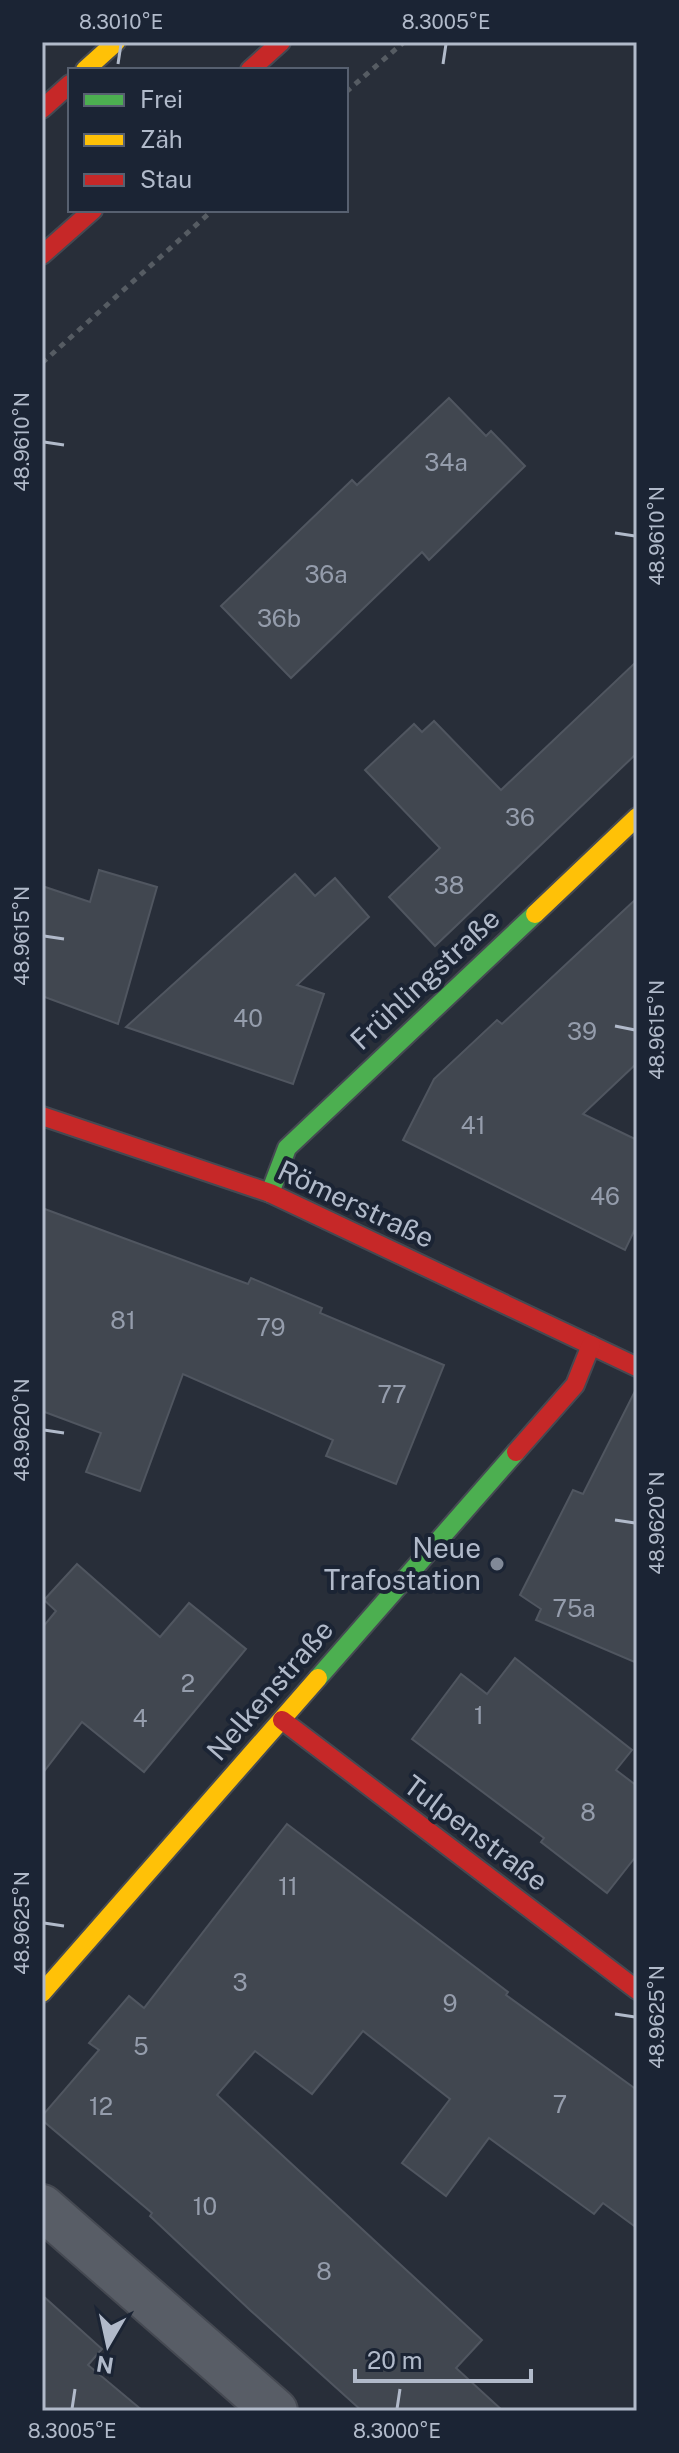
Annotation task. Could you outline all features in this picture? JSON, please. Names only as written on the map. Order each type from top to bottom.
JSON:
[{"type":"street","points":[[87,68],[116,42]]},
{"type":"street","points":[[252,68],[281,42]]},
{"type":"street","points":[[42,109],[68,86]]},
{"type":"street","points":[[42,255],[91,212]]},
{"type":"street","name":"Frühlingstraße","points":[[270,1193],[287,1148],[637,817]]},
{"type":"street","name":"Römerstraße","points":[[42,1116],[270,1193],[637,1367]]},
{"type":"street","name":"Nelkenstraße","points":[[42,1993],[575,1385],[591,1345]]},
{"type":"street","name":"Tulpenstraße","points":[[282,1720],[637,1990]]},
{"type":"street","points":[[42,2207],[275,2411]]},
{"type":"path","points":[[348,90],[404,42]]},
{"type":"path","points":[[42,363],[211,212]]},
{"type":"building","points":[[449,398],[486,436],[491,431],[525,466],[429,560],[422,552],[291,678],[221,606],[352,480],[357,485]]},
{"type":"building","points":[[637,661],[637,753],[435,946],[389,897],[440,848],[365,770],[414,724],[422,732],[434,721],[501,790]]},
{"type":"building","points":[[99,870],[157,887],[118,1024],[42,996],[42,886],[90,902]]},
{"type":"building","points":[[295,874],[315,896],[335,878],[369,917],[297,985],[324,994],[293,1084],[126,1027]]},
{"type":"building","points":[[637,898],[637,1063],[583,1114],[637,1140],[637,1225],[625,1250],[403,1140],[434,1079],[497,1020],[502,1024]]},
{"type":"building","points":[[42,1208],[248,1284],[251,1278],[322,1308],[320,1313],[444,1365],[396,1484],[326,1456],[333,1440],[183,1374],[140,1491],[86,1472],[101,1433],[42,1411]]},
{"type":"building","points":[[635,1391],[637,1663],[536,1620],[541,1609],[520,1595],[573,1490],[583,1494]]},
{"type":"building","points":[[77,1564],[160,1637],[189,1603],[246,1649],[144,1772],[82,1722],[42,1774],[42,1628],[56,1611],[44,1600]]},
{"type":"building","points":[[515,1658],[632,1750],[616,1770],[637,1786],[637,1855],[607,1893],[541,1842],[544,1838],[412,1739],[461,1674],[487,1694]]},
{"type":"building","points":[[287,1824],[508,1992],[506,1995],[637,2090],[637,2228],[603,2203],[594,2214],[489,2138],[446,2196],[402,2163],[450,2099],[363,2031],[312,2094],[255,2051],[217,2095],[482,2340],[456,2368],[503,2411],[362,2411],[150,2216],[152,2213],[42,2120],[42,2116],[99,2050],[89,2043],[129,1996],[144,2008]]},
{"type":"building","points":[[42,2295],[102,2349],[88,2365],[143,2411],[42,2411]]},
{"type":"traffic: fast","points":[[270,1193],[287,1148],[535,914]]},
{"type":"traffic: fast","points":[[318,1678],[516,1452]]},
{"type":"traffic: slow","points":[[87,68],[116,42]]},
{"type":"traffic: slow","points":[[535,914],[637,817]]},
{"type":"traffic: slow","points":[[42,1993],[318,1678]]},
{"type":"traffic: jam","points":[[252,68],[281,42]]},
{"type":"traffic: jam","points":[[42,109],[68,86]]},
{"type":"traffic: jam","points":[[42,255],[91,212]]},
{"type":"traffic: jam","points":[[42,1116],[270,1193],[637,1367]]},
{"type":"traffic: jam","points":[[516,1452],[575,1385],[591,1345]]},
{"type":"traffic: jam","points":[[282,1720],[637,1990]]},
{"type":"place","name":"Neue Trafostation","points":[[497,1564]]}]
